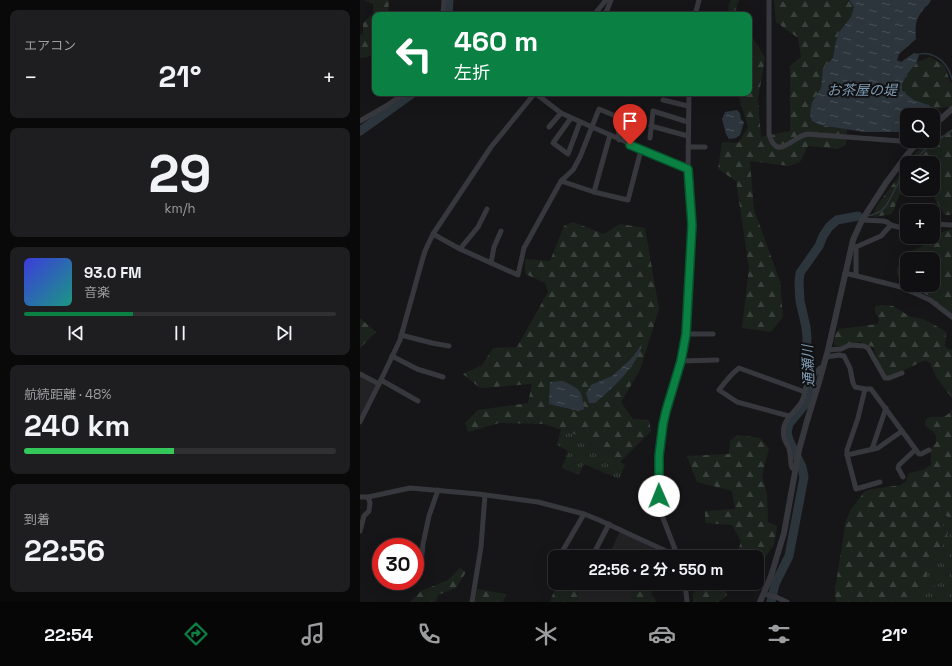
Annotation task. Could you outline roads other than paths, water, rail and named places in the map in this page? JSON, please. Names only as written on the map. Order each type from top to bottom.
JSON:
[{"type":"street","points":[[443,12],[444,0]]},
{"type":"street","points":[[596,12],[606,0]]},
{"type":"street","points":[[606,12],[611,0]]},
{"type":"street","points":[[696,12],[700,0]]},
{"type":"street","points":[[769,0],[769,134],[773,144],[782,147],[802,135],[807,134],[900,141]]},
{"type":"street","points":[[360,121],[401,96]]},
{"type":"street","points":[[360,422],[401,335],[425,251],[433,234],[491,147],[533,96]]},
{"type":"street","points":[[539,96],[561,113],[641,150],[688,169]]},
{"type":"street","points":[[675,550],[661,513],[659,496],[659,456],[660,441],[666,411],[681,361],[686,334],[692,225],[688,169],[689,96]]},
{"type":"street","points":[[663,100],[688,106]]},
{"type":"street","points":[[433,234],[460,250],[518,275],[524,248],[561,181],[573,170],[580,157],[599,109],[618,117],[619,140]]},
{"type":"street","points":[[940,120],[952,109]]},
{"type":"street","points":[[650,138],[653,111],[688,122]]},
{"type":"street","points":[[549,127],[561,113]]},
{"type":"street","points":[[572,118],[553,143],[568,154],[580,122]]},
{"type":"street","points":[[652,126],[688,136]]},
{"type":"street","points":[[594,192],[610,136]]},
{"type":"street","points":[[688,147],[705,147]]},
{"type":"street","points":[[760,602],[766,595],[784,533],[799,450],[828,350],[845,273],[853,248],[855,234],[866,212],[890,177],[913,148]]},
{"type":"street","points":[[561,181],[594,192],[628,200],[641,150]]},
{"type":"street","points":[[460,250],[478,227],[487,209]]},
{"type":"street","points":[[862,220],[883,221],[891,225],[900,227]]},
{"type":"street","points":[[940,224],[952,225]]},
{"type":"street","points":[[853,248],[881,236],[891,225]]},
{"type":"street","points":[[491,263],[494,247],[501,231]]},
{"type":"street","points":[[853,248],[856,275]]},
{"type":"street","points":[[845,273],[900,287],[930,300],[952,317]]},
{"type":"street","points":[[686,334],[713,334]]},
{"type":"street","points":[[401,335],[448,346]]},
{"type":"street","points":[[828,350],[841,349],[850,346],[864,346],[868,348],[885,378],[902,373]]},
{"type":"street","points":[[826,357],[839,355],[844,356],[850,368],[855,387],[871,389],[920,455],[929,450]]},
{"type":"street","points":[[392,356],[417,369],[443,377]]},
{"type":"street","points":[[681,361],[717,360]]},
{"type":"street","points":[[789,416],[737,402],[719,390],[731,374],[739,368],[805,392]]},
{"type":"street","points":[[796,467],[792,468],[790,464],[790,450],[784,436],[784,425],[789,416],[802,402],[810,380],[820,368],[823,368]]},
{"type":"street","points":[[360,374],[418,401]]},
{"type":"street","points":[[810,380],[819,382]]},
{"type":"street","points":[[865,389],[858,418],[847,450],[847,455],[856,489],[880,482]]},
{"type":"street","points":[[872,449],[886,408]]},
{"type":"street","points":[[847,455],[878,448],[902,431]]},
{"type":"street","points":[[903,476],[898,468],[898,465],[915,450]]},
{"type":"street","points":[[360,497],[368,498],[410,488],[538,502],[584,514],[664,550]]},
{"type":"street","points":[[424,539],[429,516],[438,490]]},
{"type":"street","points":[[472,602],[481,547],[485,495]]},
{"type":"street","points":[[360,531],[364,516],[369,511],[370,503],[368,498]]},
{"type":"street","points":[[563,550],[584,514]]},
{"type":"street","points":[[596,550],[609,524]]},
{"type":"street","points":[[686,590],[687,602]]},
{"type":"street","points":[[766,595],[776,597],[787,602]]},
{"type":"water","name":"お茶屋の堤","points":[[849,0],[931,0],[917,20],[916,39],[899,54],[897,60],[901,62],[914,53],[919,54],[917,62],[908,73],[902,84],[902,91],[914,100],[929,105],[931,108],[900,108],[900,132],[864,132],[820,125],[812,121],[810,114],[812,102],[821,88],[823,68],[833,58],[839,32],[851,17],[854,7]]},
{"type":"water","points":[[737,110],[744,122],[740,135],[736,138],[729,139],[722,119],[725,112]]},
{"type":"water","points":[[642,344],[636,360],[623,376],[595,403],[589,403],[586,393],[591,385],[612,376],[631,359]]},
{"type":"water","points":[[563,381],[577,388],[581,394],[584,409],[579,411],[549,404],[550,382]]},
{"type":"waterway","points":[[448,12],[449,0]]},
{"type":"waterway","points":[[917,55],[926,54],[935,56],[946,65],[952,79]]},
{"type":"waterway","points":[[360,131],[409,96]]},
{"type":"waterway","points":[[918,156],[932,143],[952,130]]},
{"type":"waterway","points":[[867,216],[881,211],[886,206],[900,180]]},
{"type":"waterway","name":"通瀬川","points":[[771,602],[775,584],[789,556],[804,477],[802,467],[789,440],[787,432],[789,424],[807,402],[810,390],[806,353],[806,327],[800,301],[800,273],[819,246],[829,227],[837,220],[858,216]]}]
